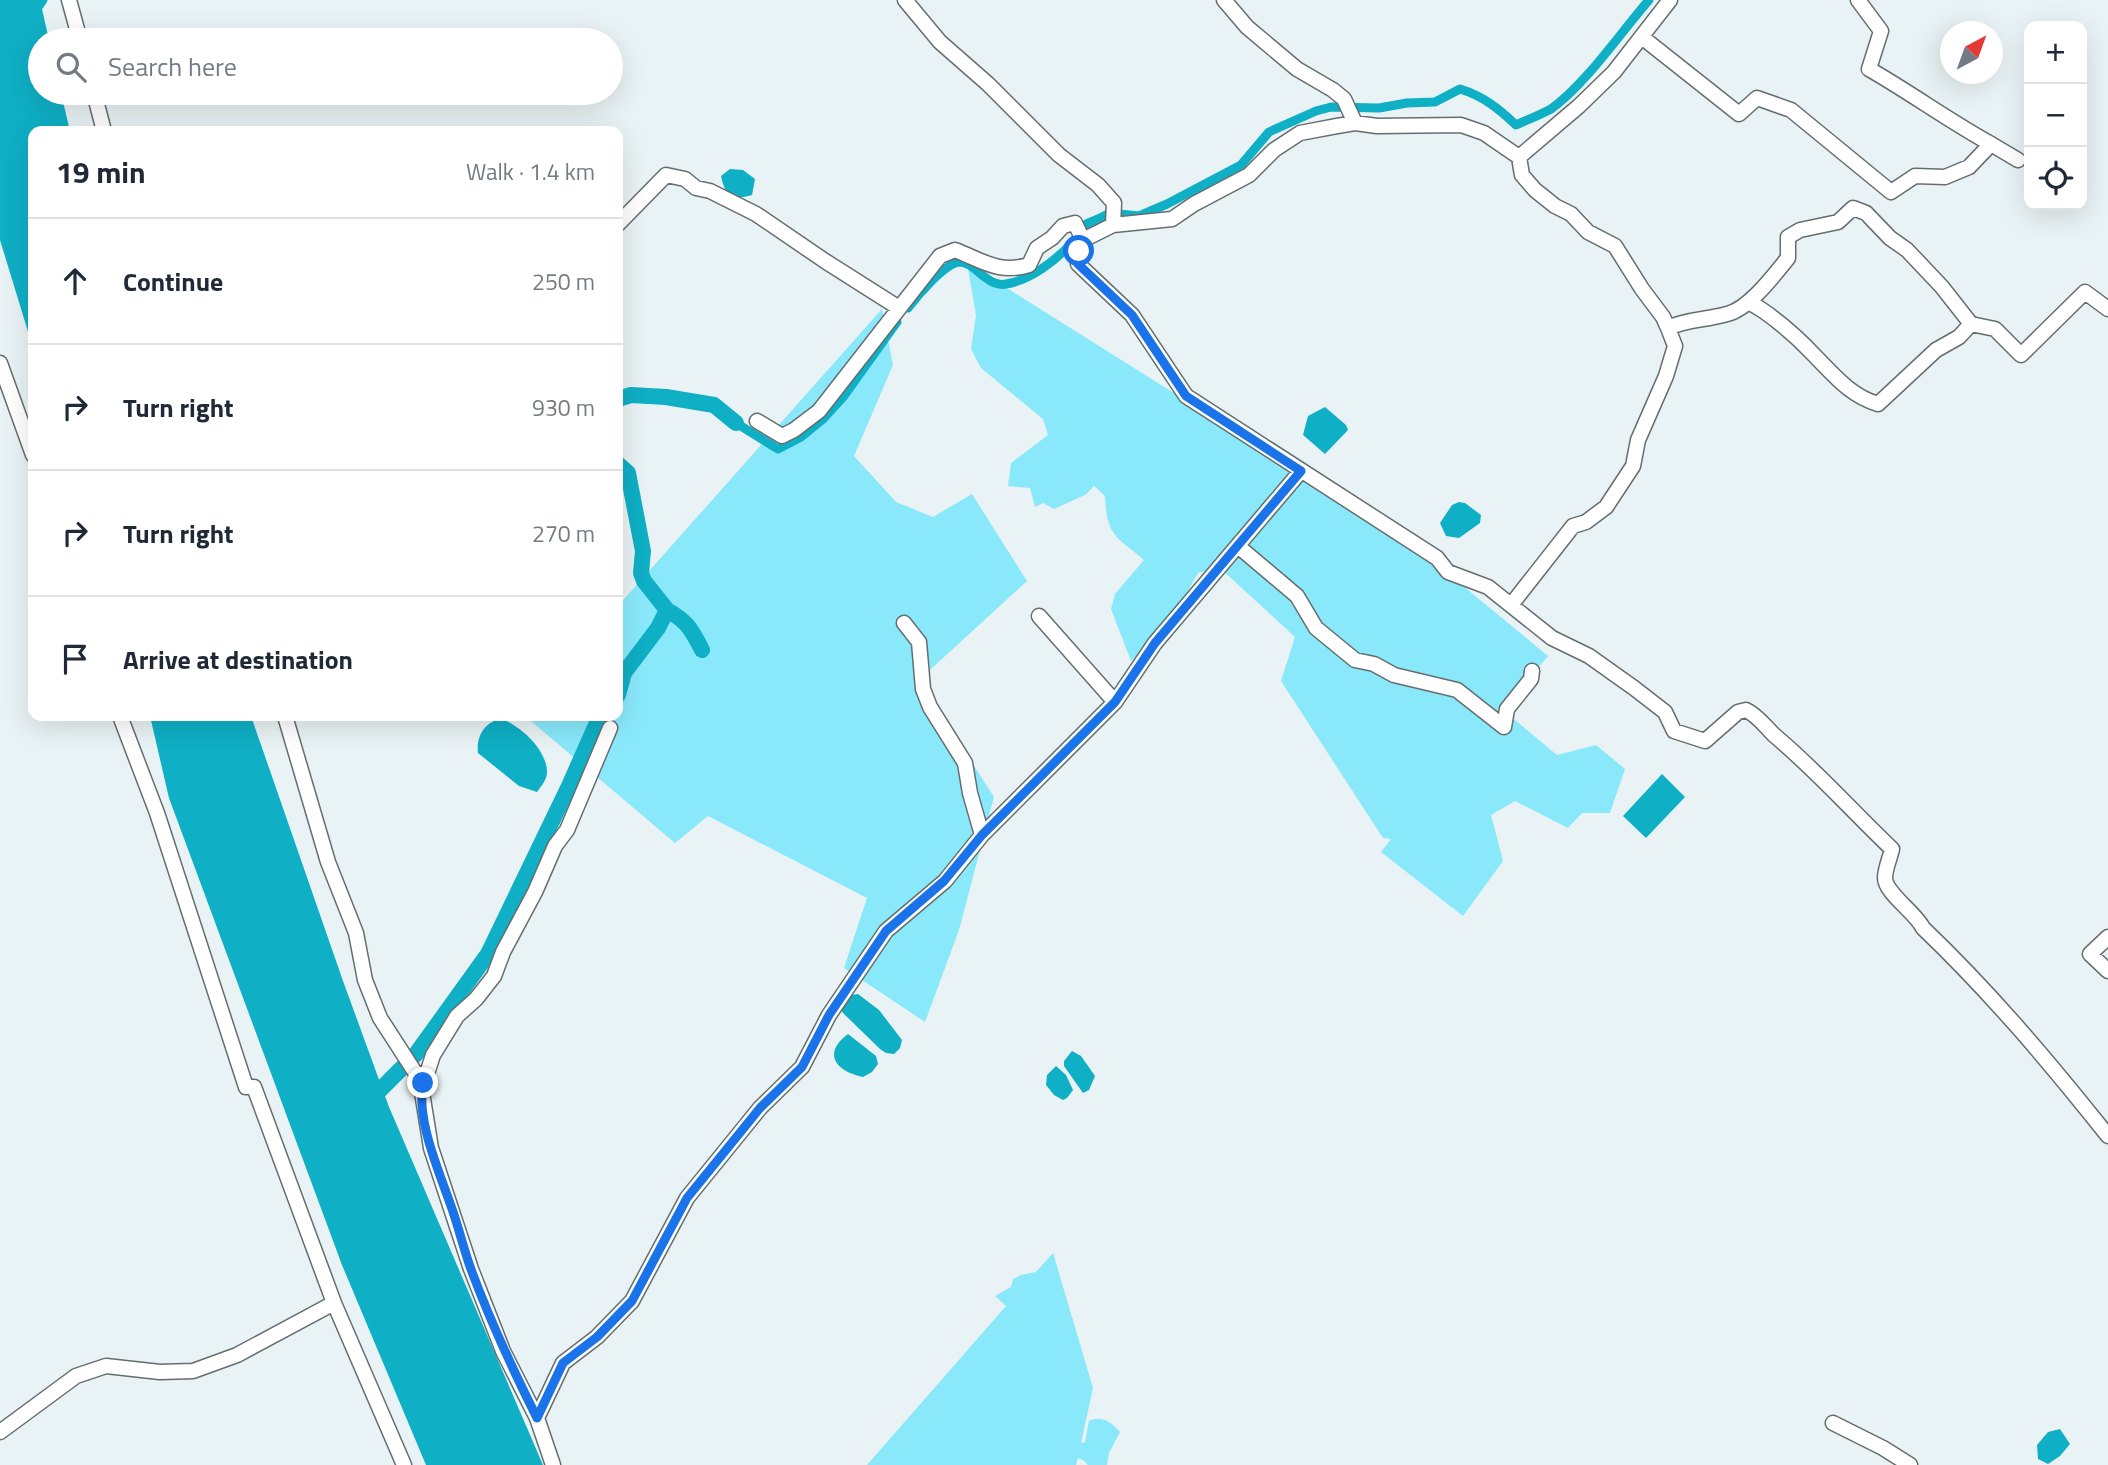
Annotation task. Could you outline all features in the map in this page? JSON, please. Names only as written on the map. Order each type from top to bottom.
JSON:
[{"type":"street","points":[[69,0],[77,28]]},
{"type":"street","points":[[905,0],[940,42],[988,84],[1059,155],[1098,185],[1114,203],[1112,225]]},
{"type":"street","points":[[1224,0],[1247,27],[1297,69],[1343,99],[1354,121]]},
{"type":"street","points":[[1519,157],[1614,72],[1670,0]]},
{"type":"street","points":[[1858,0],[1881,31],[1869,69],[1948,120],[2018,160]]},
{"type":"street","points":[[1643,38],[1740,114],[1757,98],[1791,110],[1891,192],[1915,176],[1945,177],[1969,167],[1991,144]]},
{"type":"street","points":[[97,105],[103,126]]},
{"type":"street","points":[[1083,240],[1112,225],[1172,219],[1194,204],[1249,175],[1274,150],[1300,133],[1354,121],[1377,126],[1461,125],[1484,133],[1519,157],[1522,175],[1535,190],[1555,206],[1571,214],[1588,232],[1615,246],[1663,317],[1675,346],[1666,376],[1638,440],[1633,466],[1628,475],[1606,507],[1586,522],[1573,526],[1511,605]]},
{"type":"street","points":[[623,219],[666,175],[685,179],[696,188],[710,191],[756,214],[899,308]]},
{"type":"street","points":[[1668,328],[1680,322],[1729,314],[1748,302],[1788,258],[1787,237],[1800,230],[1838,222],[1853,208],[1866,213],[1890,238],[1907,250],[1942,287],[1971,324],[1995,329],[2021,355],[2085,292],[2108,309]]},
{"type":"street","points":[[757,421],[782,436],[819,411],[940,256],[955,250],[1003,269],[1013,270],[1029,265],[1037,248],[1063,226],[1075,223],[1083,240],[1078,264],[1132,315],[1186,396],[1437,558],[1448,572],[1488,587],[1552,638],[1589,656],[1665,712],[1674,732],[1705,741],[1738,712],[1746,710],[1753,713],[1892,849],[1885,877],[1888,887],[1923,928],[1971,973],[2108,1136]]},
{"type":"street","points":[[1748,302],[1759,307],[1805,345],[1855,394],[1878,404],[1936,350],[1959,337],[1971,324]]},
{"type":"street","points":[[0,363],[28,441]]},
{"type":"street","points":[[537,1418],[563,1363],[597,1337],[632,1301],[687,1198],[760,1108],[802,1067],[829,1015],[886,931],[944,881],[982,835],[1115,702],[1155,643],[1301,471]]},
{"type":"street","points":[[1239,547],[1297,596],[1316,628],[1356,660],[1374,664],[1394,675],[1457,690],[1504,727],[1507,709],[1531,679],[1532,671]]},
{"type":"street","points":[[1039,616],[1115,702]]},
{"type":"street","points":[[904,623],[919,642],[923,689],[930,707],[965,763],[982,835]]},
{"type":"street","points":[[122,721],[156,813],[246,1087],[254,1087],[334,1303],[404,1465]]},
{"type":"street","points":[[286,721],[328,862],[356,933],[365,980],[380,1018],[421,1085],[431,1148],[471,1269],[503,1352],[537,1418],[553,1465]]},
{"type":"street","points":[[421,1085],[433,1055],[457,1016],[476,999],[494,976],[555,846],[566,830],[610,728]]},
{"type":"street","points":[[2108,937],[2090,954],[2108,971]]},
{"type":"street","points":[[0,1432],[76,1376],[106,1366],[160,1372],[193,1371],[237,1355],[334,1303]]},
{"type":"street","points":[[1833,1423],[1910,1465]]},
{"type":"shaded area","points":[[0,0],[40,0],[46,28],[28,28],[28,105],[64,105],[69,126],[28,126],[28,332],[0,240]]},
{"type":"shaded area","points":[[730,169],[743,170],[755,179],[752,195],[734,197],[727,192],[721,176]]},
{"type":"shaded area","points":[[967,263],[1406,539],[1548,656],[1503,710],[1557,755],[1596,745],[1625,769],[1610,813],[1582,813],[1568,828],[1515,801],[1491,815],[1503,861],[1463,916],[1381,852],[1391,839],[1383,838],[1281,681],[1295,637],[1220,568],[1198,573],[1165,632],[1131,661],[1111,609],[1115,594],[1144,560],[1114,534],[1108,520],[1105,496],[1094,486],[1085,495],[1054,509],[1043,503],[1035,507],[1030,488],[1008,486],[1011,463],[1048,435],[1043,419],[981,368],[971,349],[976,315]]},
{"type":"shaded area","points":[[882,309],[893,365],[854,456],[896,502],[933,517],[972,494],[1027,581],[919,680],[994,797],[959,930],[925,1022],[844,968],[867,898],[708,816],[675,843],[531,721],[623,721],[623,600]]},
{"type":"shaded area","points":[[1325,407],[1346,425],[1348,430],[1325,454],[1303,435],[1308,416]]},
{"type":"shaded area","points":[[1465,503],[1481,515],[1480,523],[1459,538],[1446,536],[1440,523],[1452,505]]},
{"type":"shaded area","points":[[151,721],[253,721],[389,1107],[543,1465],[426,1465],[342,1265],[169,798]]},
{"type":"shaded area","points":[[509,722],[525,733],[538,747],[546,764],[547,775],[537,792],[519,786],[478,753],[480,735],[491,723]]},
{"type":"shaded area","points":[[1662,774],[1685,797],[1646,838],[1623,816]]},
{"type":"shaded area","points":[[858,994],[879,1010],[902,1040],[900,1048],[894,1054],[880,1049],[842,1012],[841,1005],[851,995]]},
{"type":"shaded area","points":[[848,1034],[876,1056],[878,1064],[872,1072],[863,1077],[846,1071],[836,1061],[835,1048]]},
{"type":"shaded area","points":[[1072,1051],[1081,1056],[1095,1076],[1089,1090],[1083,1093],[1064,1066],[1064,1061]]},
{"type":"shaded area","points":[[1056,1066],[1066,1075],[1073,1090],[1063,1100],[1054,1095],[1046,1085],[1047,1075]]},
{"type":"shaded area","points":[[1053,1253],[1093,1388],[1081,1443],[1085,1442],[1089,1421],[1094,1419],[1106,1420],[1120,1432],[1109,1453],[1107,1465],[1088,1465],[1078,1458],[1076,1465],[867,1465],[1006,1306],[995,1296],[1011,1287],[1013,1279],[1036,1272]]},
{"type":"shaded area","points":[[2060,1429],[2070,1444],[2060,1456],[2048,1464],[2038,1459],[2037,1445],[2048,1432]]},
{"type":"waterway","points":[[34,13],[43,0]]},
{"type":"waterway","points":[[908,308],[939,274],[959,262],[999,284],[1025,278],[1059,256],[1085,225],[1109,213],[1139,216],[1167,204],[1241,165],[1269,132],[1316,111],[1331,107],[1379,108],[1435,102],[1460,89],[1490,103],[1516,125],[1551,109],[1564,99],[1590,72],[1649,0]]},
{"type":"waterway","points":[[736,423],[778,449],[801,437],[823,419],[844,396],[897,322]]},
{"type":"waterway","points":[[623,397],[631,395],[666,397],[714,405],[736,423]]},
{"type":"waterway","points":[[623,468],[628,473],[643,551],[641,573],[644,581],[667,610],[658,628],[623,677]]},
{"type":"waterway","points":[[667,610],[688,627],[702,650]]},
{"type":"waterway","points":[[368,1102],[416,1054],[488,954],[598,721]]},
{"type":"route","points":[[423,1083],[425,1123],[431,1148],[471,1269],[503,1352],[537,1418],[563,1363],[597,1337],[632,1301],[687,1198],[760,1108],[802,1067],[829,1015],[886,931],[944,881],[982,835],[1115,702],[1155,643],[1301,471],[1186,396],[1132,315],[1078,264],[1079,251]]}]
